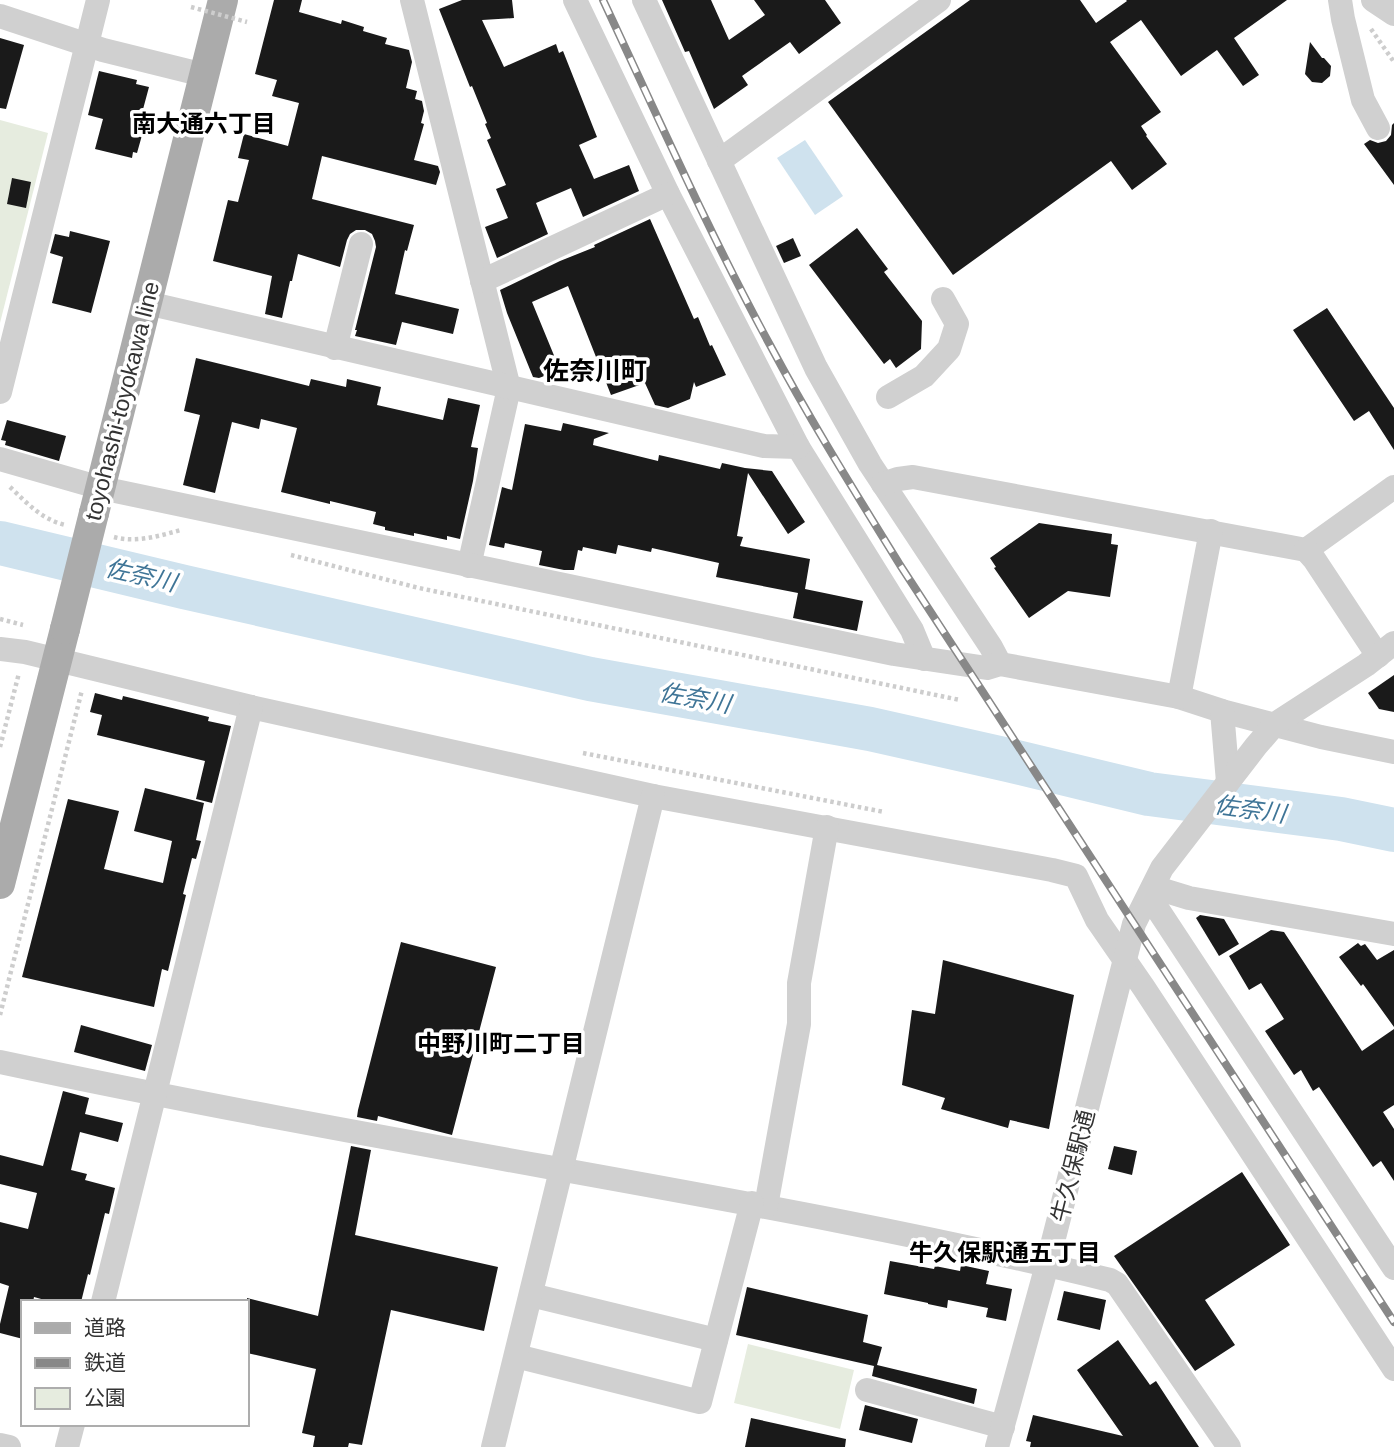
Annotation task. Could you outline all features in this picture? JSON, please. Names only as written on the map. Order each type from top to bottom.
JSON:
[{"type":"main road","name":"toyohashi-toyokawa line","points":[[0,884],[223,0]]},
{"type":"street","points":[[0,392],[98,0]]},
{"type":"street","points":[[412,0],[509,388],[469,566]]},
{"type":"street","points":[[575,0],[668,194],[797,447],[912,630],[924,659]]},
{"type":"street","points":[[644,0],[816,368],[883,484],[1000,664]]},
{"type":"street","points":[[719,161],[939,0]]},
{"type":"street","points":[[1340,0],[1363,100],[1378,128]]},
{"type":"street","points":[[1373,0],[1394,13]]},
{"type":"street","points":[[0,16],[103,50],[204,75]]},
{"type":"street","points":[[482,281],[668,194]]},
{"type":"street","points":[[335,348],[361,244]]},
{"type":"street","points":[[888,397],[923,376],[949,349],[957,324],[943,299]]},
{"type":"street","points":[[147,303],[764,446],[797,447]]},
{"type":"street","points":[[0,459],[97,501],[469,566],[866,649],[987,668],[1000,664],[1179,697],[1321,737],[1394,752]]},
{"type":"street","points":[[883,484],[914,477],[1306,550],[1386,649]]},
{"type":"street","points":[[1306,550],[1394,487]]},
{"type":"street","points":[[1179,697],[1211,531]]},
{"type":"street","points":[[0,649],[57,659],[251,706],[653,796],[1076,876],[1097,920],[1394,1368]]},
{"type":"street","name":"牛久保駅通","points":[[1000,1437],[1134,923],[1162,868],[1275,724],[1386,649]]},
{"type":"street","points":[[103,1300],[251,706]]},
{"type":"street","points":[[1222,711],[1228,782]]},
{"type":"street","points":[[493,1447],[653,796]]},
{"type":"street","points":[[516,1356],[701,1402],[716,1340],[759,1205],[799,1024],[799,983],[827,828]]},
{"type":"street","points":[[1151,892],[1394,934]]},
{"type":"street","points":[[1151,892],[1394,1268]]},
{"type":"street","points":[[0,1062],[153,1095],[759,1205],[1110,1280],[1117,1284],[1229,1447]]},
{"type":"street","points":[[531,1295],[716,1340]]},
{"type":"street","points":[[867,1390],[1000,1437]]},
{"type":"street","points":[[67,1447],[72,1426]]},
{"type":"street","points":[[0,1445],[9,1447]]},
{"type":"path","points":[[191,7],[247,22]]},
{"type":"path","points":[[178,524],[188,528]]},
{"type":"path","points":[[291,555],[419,588],[960,700]]},
{"type":"path","points":[[0,620],[32,628],[0,747]]},
{"type":"path","points":[[0,1015],[88,667]]},
{"type":"path","points":[[582,753],[885,812]]},
{"type":"green space","points":[[0,120],[48,133],[0,323]]},
{"type":"green space","points":[[748,1344],[854,1370],[840,1429],[734,1403]]},
{"type":"water","points":[[805,140],[843,196],[815,215],[777,158]]},
{"type":"building","points":[[274,0],[302,0],[299,12],[341,24],[342,20],[364,27],[363,31],[387,38],[385,44],[409,50],[412,62],[406,88],[417,91],[415,99],[422,101],[424,111],[421,123],[424,124],[414,160],[438,166],[440,172],[436,185],[322,156],[312,199],[414,225],[395,294],[459,309],[453,334],[402,322],[396,345],[355,336],[376,247],[372,234],[365,230],[356,230],[350,234],[340,267],[298,254],[282,318],[265,314],[272,276],[213,261],[228,200],[238,202],[249,160],[238,158],[244,134],[288,146],[299,103],[272,96],[277,80],[255,74]]},
{"type":"building","points":[[462,0],[512,0],[514,18],[482,20],[504,67],[556,44],[559,53],[563,51],[597,137],[579,145],[594,179],[629,165],[639,191],[583,217],[571,188],[536,203],[548,234],[497,258],[485,227],[508,218],[496,189],[506,185],[487,140],[491,138],[485,124],[487,123],[439,9]]},
{"type":"building","points":[[662,0],[711,0],[729,40],[765,15],[754,0],[825,0],[841,23],[799,54],[790,42],[742,76],[748,85],[714,109],[689,51],[685,52]]},
{"type":"building","points":[[970,0],[1080,0],[1096,23],[1126,0],[1287,0],[1234,38],[1259,75],[1243,86],[1217,50],[1181,76],[1141,20],[1110,42],[1161,112],[1141,126],[1167,164],[1132,190],[1111,161],[953,275],[828,102]]},
{"type":"building","points":[[0,38],[24,45],[6,109],[0,108]]},
{"type":"building","points":[[1310,42],[1331,66],[1330,76],[1322,83],[1312,82],[1305,74]]},
{"type":"building","points":[[99,71],[137,80],[136,84],[149,87],[142,113],[148,114],[137,153],[133,152],[132,158],[95,149],[103,119],[88,115]]},
{"type":"building","points":[[1394,123],[1394,185],[1364,144],[1370,140],[1378,143],[1386,141],[1391,135]]},
{"type":"building","points":[[12,178],[31,182],[26,208],[7,204]]},
{"type":"building","points":[[650,219],[694,319],[698,317],[726,375],[696,387],[694,382],[690,399],[668,408],[655,405],[645,383],[611,395],[568,286],[532,302],[560,370],[539,378],[533,377],[500,290]]},
{"type":"building","points":[[857,228],[888,269],[884,272],[922,321],[921,349],[896,368],[890,359],[884,364],[809,265]]},
{"type":"building","points":[[70,231],[110,241],[91,313],[52,303],[63,257],[50,253],[55,234],[69,237]]},
{"type":"building","points":[[793,238],[801,256],[784,263],[776,246]]},
{"type":"building","points":[[1327,308],[1394,408],[1394,450],[1369,411],[1354,421],[1293,330]]},
{"type":"building","points":[[196,358],[309,386],[311,379],[346,387],[347,379],[381,387],[377,405],[443,420],[448,398],[480,405],[471,447],[478,448],[460,539],[447,536],[447,540],[385,530],[385,527],[373,524],[376,512],[281,492],[297,428],[261,419],[259,429],[232,422],[215,493],[183,485],[200,415],[184,411]]},
{"type":"building","points":[[7,420],[66,436],[59,461],[5,445],[6,441],[1,440]]},
{"type":"building","points":[[563,423],[609,433],[594,439],[593,445],[658,461],[659,455],[720,469],[722,463],[772,471],[805,522],[788,534],[748,473],[737,536],[743,537],[740,546],[810,559],[805,589],[863,601],[857,631],[793,618],[798,593],[716,577],[719,563],[652,548],[651,552],[618,545],[616,554],[583,547],[582,551],[578,550],[574,570],[564,570],[539,565],[542,551],[505,543],[504,548],[489,545],[502,487],[512,490],[525,424],[561,431]]},
{"type":"building","points":[[1039,523],[1112,534],[1111,544],[1118,545],[1110,597],[1068,591],[1029,618],[990,558]]},
{"type":"building","points":[[1394,675],[1394,712],[1379,709],[1368,693]]},
{"type":"building","points":[[95,693],[122,700],[123,696],[209,717],[208,721],[231,726],[212,803],[196,799],[205,761],[97,735],[102,715],[90,712]]},
{"type":"building","points":[[145,788],[204,803],[196,840],[201,841],[196,859],[192,858],[168,971],[162,969],[154,1007],[22,977],[68,799],[119,811],[104,869],[163,883],[172,841],[134,831]]},
{"type":"building","points":[[1200,915],[1224,919],[1239,944],[1219,956],[1196,918]]},
{"type":"building","points":[[1271,930],[1284,932],[1362,1051],[1394,1029],[1394,1105],[1383,1112],[1394,1129],[1394,1181],[1381,1161],[1373,1167],[1319,1087],[1313,1091],[1301,1070],[1294,1075],[1265,1031],[1284,1019],[1261,983],[1249,990],[1229,956]]},
{"type":"building","points":[[401,942],[496,967],[452,1135],[378,1116],[377,1121],[357,1117]]},
{"type":"building","points":[[1358,943],[1361,946],[1365,944],[1377,960],[1394,950],[1394,1027],[1363,984],[1361,986],[1339,957]]},
{"type":"building","points":[[943,960],[1074,995],[1049,1129],[1010,1120],[1008,1128],[941,1109],[945,1098],[902,1085],[912,1010],[935,1014]]},
{"type":"building","points":[[81,1025],[152,1045],[145,1071],[74,1052]]},
{"type":"building","points":[[63,1091],[89,1098],[85,1114],[123,1123],[118,1142],[80,1132],[71,1170],[87,1174],[85,1180],[115,1188],[109,1214],[105,1213],[82,1300],[45,1300],[34,1297],[33,1300],[21,1300],[21,1338],[0,1333],[9,1286],[0,1283],[0,1222],[28,1229],[37,1193],[0,1184],[0,1155],[43,1166]]},
{"type":"building","points":[[351,1146],[371,1150],[355,1235],[498,1267],[484,1331],[391,1310],[362,1445],[349,1443],[348,1447],[313,1447],[315,1436],[302,1433],[316,1369],[248,1353],[247,1298],[318,1316]]},
{"type":"building","points":[[1114,1146],[1137,1151],[1132,1175],[1108,1169]]},
{"type":"building","points":[[1242,1172],[1290,1245],[1205,1300],[1235,1345],[1195,1371],[1114,1256]]},
{"type":"building","points":[[890,1261],[934,1269],[935,1266],[960,1271],[961,1265],[989,1271],[986,1284],[1012,1289],[1006,1321],[986,1317],[988,1308],[948,1300],[947,1308],[884,1294]]},
{"type":"building","points":[[747,1287],[868,1315],[863,1342],[882,1347],[877,1365],[977,1389],[974,1404],[872,1376],[874,1366],[736,1335]]},
{"type":"building","points":[[1064,1291],[1106,1300],[1100,1330],[1057,1320]]},
{"type":"building","points":[[1118,1340],[1150,1385],[1156,1381],[1199,1447],[1030,1447],[1031,1442],[1026,1441],[1033,1415],[1123,1436],[1077,1370]]},
{"type":"building","points":[[865,1405],[918,1419],[912,1443],[859,1430]]},
{"type":"building","points":[[751,1418],[846,1439],[845,1447],[745,1447]]},
{"type":"waterway","name":"佐奈川","points":[[0,543],[590,679],[870,729],[1149,794],[1341,819],[1394,830]]},
{"type":"railway","points":[[603,0],[726,260],[785,373],[833,456],[900,565],[1394,1322]]},
{"type":"district","name":"南大通六丁目","points":[[204,123]]},
{"type":"district","name":"佐奈川町","points":[[595,371]]},
{"type":"district","name":"中野川町二丁目","points":[[501,1043]]},
{"type":"district","name":"牛久保駅通五丁目","points":[[1005,1252]]}]
